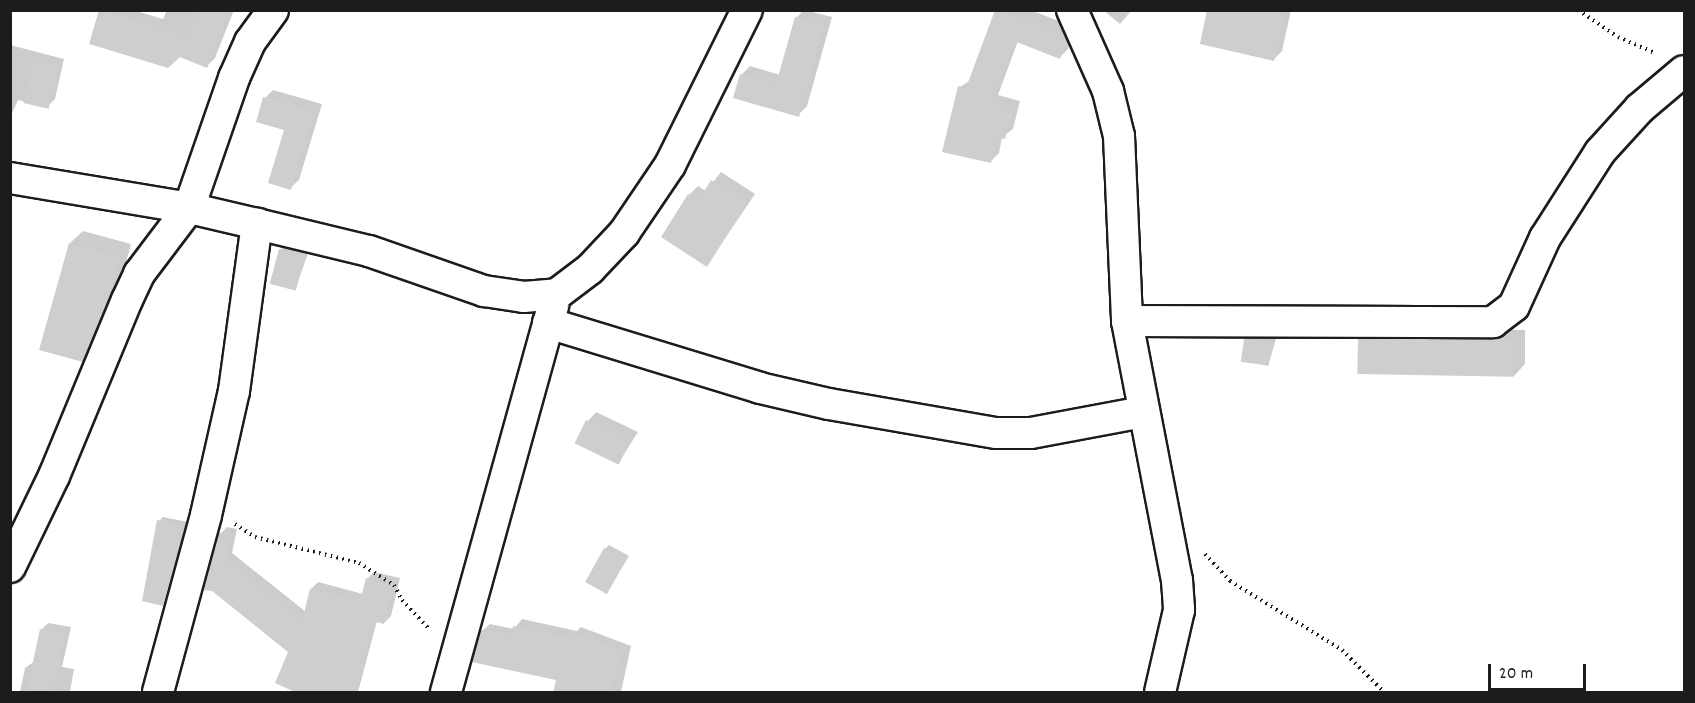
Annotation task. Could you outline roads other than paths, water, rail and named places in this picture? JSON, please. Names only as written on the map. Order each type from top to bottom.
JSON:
[{"type":"street","points":[[10,567],[54,476],[140,273],[189,208],[234,78],[250,42],[273,10]]},
{"type":"street","points":[[10,178],[189,208],[257,224],[369,251],[484,291],[524,297],[557,294],[590,269],[624,233],[670,165],[747,10]]},
{"type":"street","points":[[1072,10],[1108,91],[1119,136],[1127,321],[1177,580],[1179,610],[1160,693]]},
{"type":"street","points":[[1127,321],[1493,322],[1514,306],[1545,238],[1600,152],[1640,108],[1675,64]]},
{"type":"street","points":[[158,693],[209,503],[234,391],[257,224]]},
{"type":"street","points":[[446,693],[557,294]]},
{"type":"street","points":[[548,323],[760,388],[829,404],[1013,436],[1143,412]]}]
